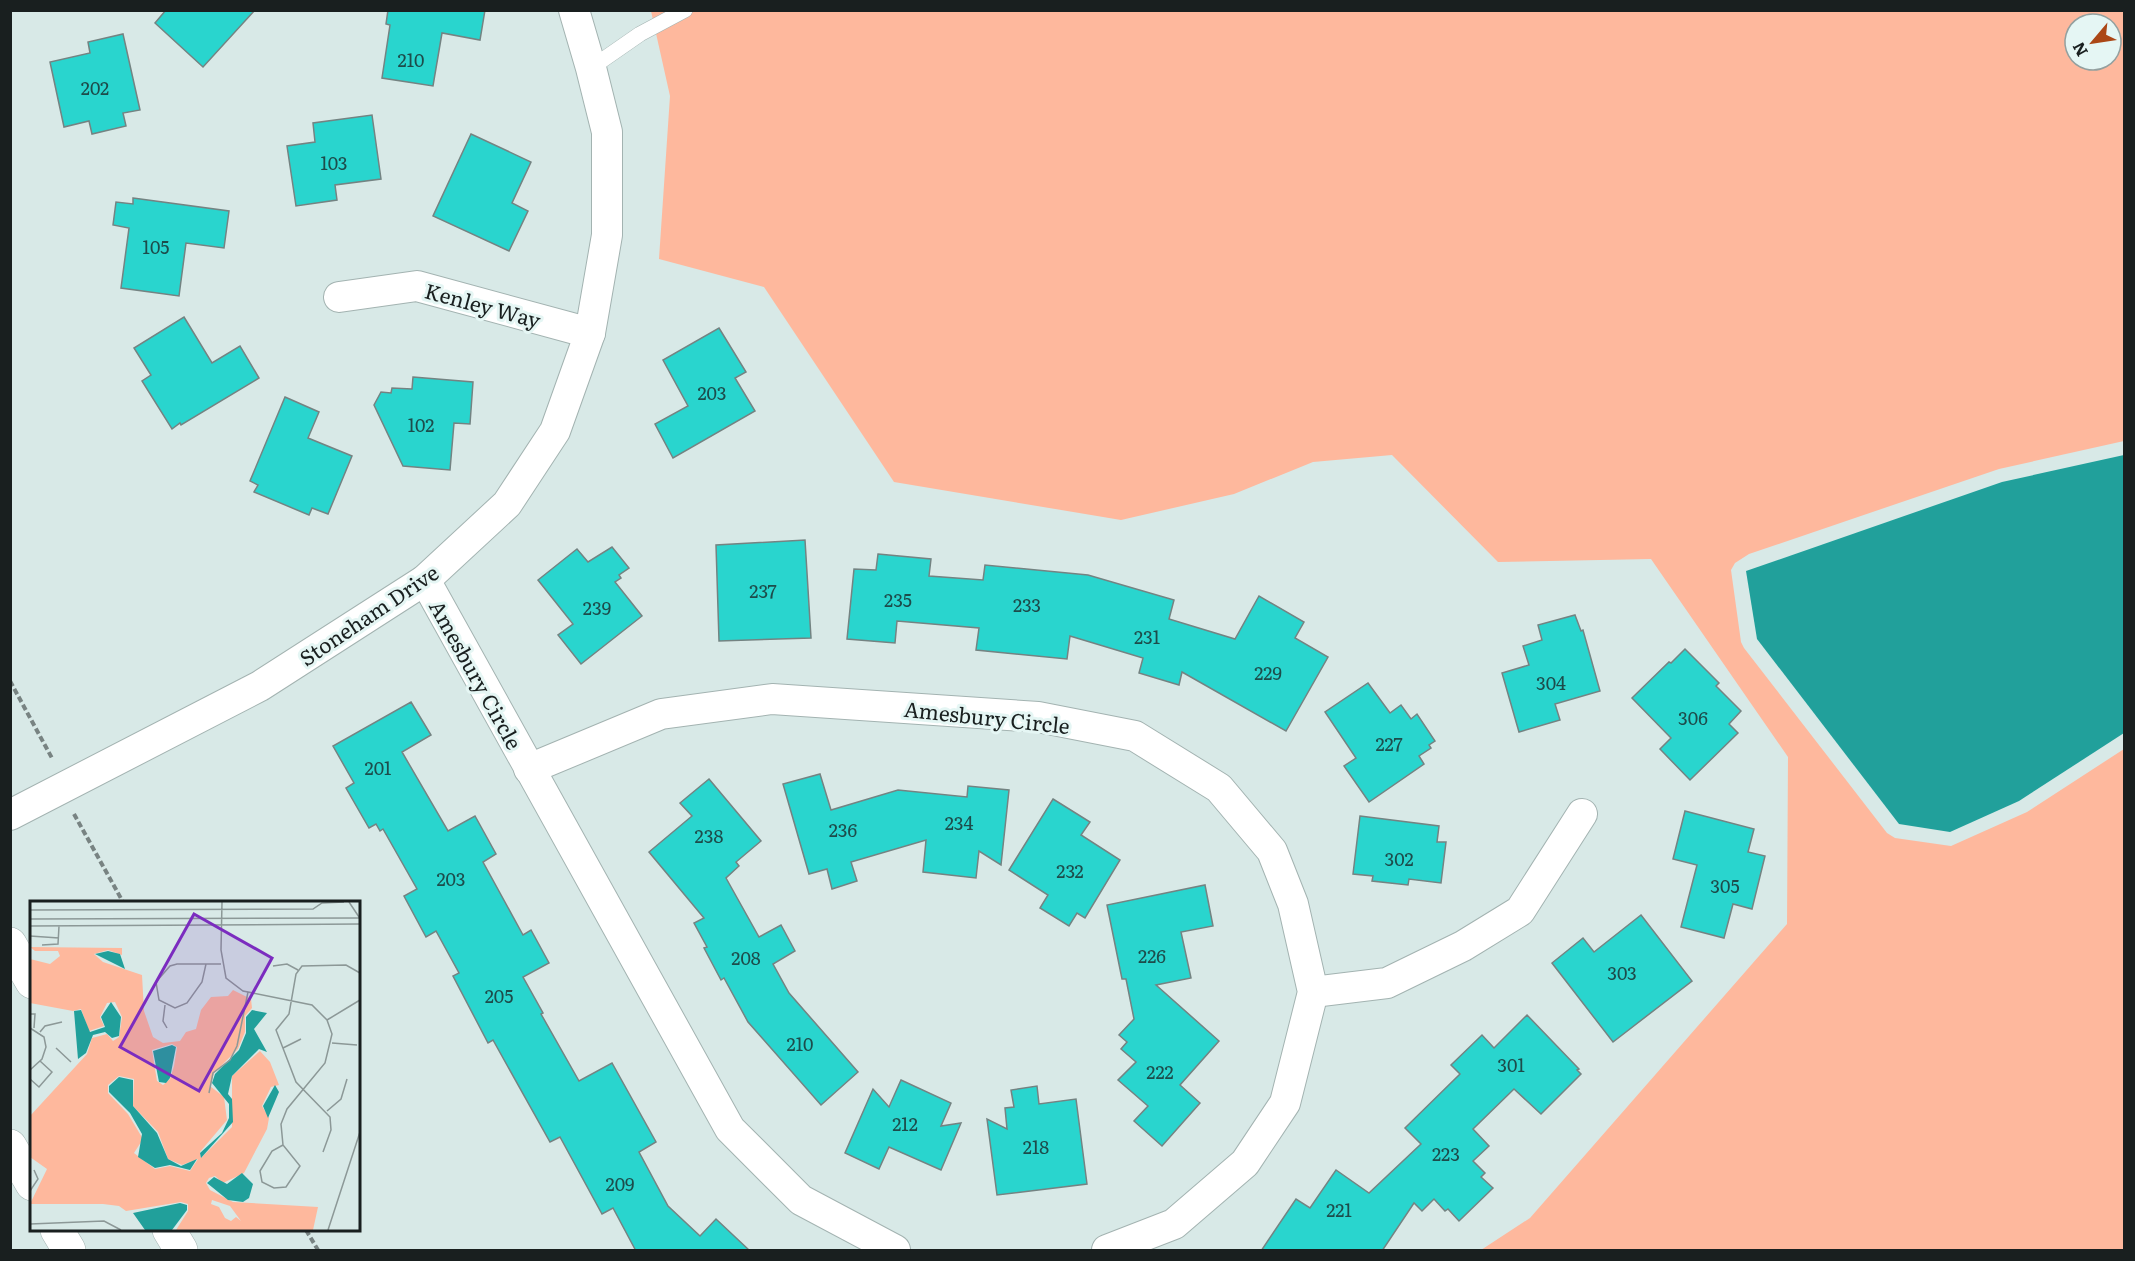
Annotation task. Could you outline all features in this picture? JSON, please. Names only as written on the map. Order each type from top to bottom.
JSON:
[{"type":"main road","points":[[10,944],[30,979]]},
{"type":"main road","points":[[10,1146],[30,1181]]},
{"type":"main road","points":[[58,1231],[69,1251]]},
{"type":"main road","points":[[170,1231],[181,1251]]},
{"type":"street","name":"Stoneham Drive","points":[[10,815],[260,686],[426,580],[507,504],[555,431],[590,333],[607,236],[607,132],[574,10]]},
{"type":"street","name":"Kenley Way","points":[[339,297],[417,286],[590,333]]},
{"type":"street","name":"Amesbury Circle","points":[[426,580],[730,1129],[801,1200],[895,1251]]},
{"type":"street","name":"Amesbury Circle","points":[[529,769],[661,714],[772,699],[1038,717],[1135,736],[1219,788],[1272,851],[1293,904],[1313,992],[1285,1103],[1245,1163],[1174,1224],[1107,1251]]},
{"type":"street","points":[[1313,992],[1387,983],[1463,946],[1520,911],[1582,814]]},
{"type":"lane","points":[[591,68],[640,34],[685,10]]},
{"type":"path","points":[[10,681],[55,764]]},
{"type":"path","points":[[73,812],[122,901]]},
{"type":"path","points":[[307,1231],[318,1251]]},
{"type":"shaded area","points":[[651,11],[2124,11],[2124,441],[1999,469],[1749,554],[1735,563],[1731,570],[1741,642],[1744,648],[1887,833],[1895,838],[1951,846],[2027,812],[2124,749],[2124,1250],[1481,1250],[1530,1218],[1787,924],[1788,757],[1651,559],[1498,562],[1392,455],[1313,462],[1234,494],[1121,520],[894,482],[764,287],[659,259],[670,96]]},
{"type":"water","points":[[2124,455],[2124,733],[2019,801],[1950,832],[1899,824],[1757,639],[1746,571],[2002,482]]},
{"type":"building","points":[[166,10],[255,10],[203,67],[155,23]]},
{"type":"building","points":[[388,10],[485,10],[480,40],[442,33],[433,86],[382,78],[390,25],[386,24]]},
{"type":"building","points":[[123,34],[140,110],[123,113],[126,126],[92,134],[89,121],[64,127],[50,62],[90,53],[88,42]]},
{"type":"building","points":[[372,115],[381,179],[335,185],[337,200],[296,206],[287,146],[315,142],[313,123]]},
{"type":"building","points":[[471,134],[531,162],[512,203],[528,211],[509,251],[433,216]]},
{"type":"building","points":[[133,198],[229,211],[224,248],[186,243],[179,296],[121,288],[129,228],[113,225],[116,202],[133,204]]},
{"type":"building","points":[[184,317],[212,363],[240,346],[259,378],[172,429],[142,381],[151,375],[134,348]]},
{"type":"building","points":[[719,328],[746,372],[735,378],[755,411],[673,458],[655,424],[688,406],[663,360]]},
{"type":"building","points":[[413,377],[473,382],[470,424],[454,423],[450,470],[403,466],[374,405],[381,392],[391,393],[392,388],[412,389]]},
{"type":"building","points":[[285,397],[319,412],[308,438],[352,456],[328,514],[312,508],[309,515],[254,492],[258,485],[250,481]]},
{"type":"building","points":[[805,540],[811,638],[719,641],[716,545]]},
{"type":"building","points":[[612,547],[629,568],[619,575],[621,578],[615,582],[642,616],[581,664],[558,635],[573,624],[538,580],[577,549],[588,562]]},
{"type":"building","points":[[878,554],[931,559],[929,576],[983,580],[985,565],[1088,575],[1174,600],[1169,619],[1235,639],[1259,596],[1304,622],[1295,638],[1328,657],[1286,731],[1182,672],[1179,685],[1139,673],[1143,658],[1070,636],[1067,659],[976,650],[979,628],[897,621],[895,643],[847,639],[854,569],[876,570]]},
{"type":"building","points":[[1575,615],[1581,631],[1583,630],[1600,691],[1555,704],[1560,720],[1519,732],[1502,673],[1529,665],[1523,646],[1542,640],[1538,625]]},
{"type":"building","points":[[1685,649],[1719,683],[1716,686],[1741,711],[1729,724],[1738,733],[1690,780],[1660,749],[1671,738],[1632,698]]},
{"type":"building","points":[[1368,683],[1390,713],[1401,705],[1411,719],[1417,714],[1435,741],[1429,745],[1431,748],[1419,756],[1424,764],[1369,802],[1344,766],[1356,758],[1325,712]]},
{"type":"building","points":[[411,702],[431,735],[402,752],[448,831],[475,816],[496,854],[483,862],[523,935],[531,930],[549,963],[523,977],[579,1081],[612,1063],[656,1142],[639,1152],[668,1206],[700,1236],[716,1219],[750,1251],[636,1251],[613,1208],[602,1214],[560,1137],[550,1142],[493,1040],[488,1043],[453,976],[459,973],[436,931],[426,937],[404,896],[417,889],[383,829],[380,831],[376,824],[369,828],[346,788],[354,783],[333,746]]},
{"type":"building","points":[[820,774],[831,810],[898,790],[967,797],[968,786],[1009,790],[1001,865],[979,851],[976,878],[923,872],[926,840],[851,862],[857,881],[832,889],[827,869],[809,874],[783,784]]},
{"type":"building","points":[[709,779],[761,841],[736,862],[739,866],[726,878],[759,937],[781,925],[795,951],[773,964],[789,993],[858,1072],[821,1105],[748,1022],[724,978],[721,980],[704,948],[707,947],[694,923],[704,918],[649,852],[692,816],[680,803]]},
{"type":"building","points":[[1053,799],[1090,822],[1081,835],[1120,860],[1085,918],[1077,913],[1069,926],[1040,908],[1048,895],[1009,870]]},
{"type":"building","points":[[1685,811],[1754,829],[1748,852],[1765,856],[1752,909],[1733,904],[1724,938],[1681,927],[1697,865],[1673,859]]},
{"type":"building","points":[[1360,816],[1439,826],[1437,842],[1446,842],[1441,883],[1409,879],[1408,885],[1372,881],[1373,876],[1353,874]]},
{"type":"building","points":[[1205,885],[1213,926],[1181,932],[1191,978],[1156,985],[1219,1041],[1180,1085],[1200,1103],[1162,1146],[1134,1121],[1148,1106],[1118,1080],[1136,1062],[1121,1049],[1127,1042],[1119,1035],[1134,1019],[1126,979],[1122,979],[1107,905]]},
{"type":"building","points":[[1641,915],[1692,981],[1613,1042],[1552,963],[1583,938],[1594,952]]},
{"type":"building","points":[[1527,1015],[1579,1069],[1577,1070],[1581,1074],[1541,1114],[1514,1089],[1473,1129],[1489,1146],[1473,1161],[1485,1173],[1481,1177],[1493,1188],[1459,1221],[1434,1199],[1422,1211],[1414,1203],[1382,1251],[1261,1251],[1296,1199],[1310,1208],[1336,1170],[1369,1193],[1421,1144],[1405,1128],[1460,1074],[1451,1065],[1482,1035],[1494,1048]]},
{"type":"building","points":[[901,1080],[951,1103],[941,1126],[961,1123],[941,1170],[889,1147],[879,1169],[845,1153],[873,1089],[889,1107]]},
{"type":"building","points":[[1037,1086],[1039,1104],[1076,1099],[1087,1184],[997,1195],[987,1119],[1007,1129],[1005,1108],[1014,1107],[1011,1090]]}]
